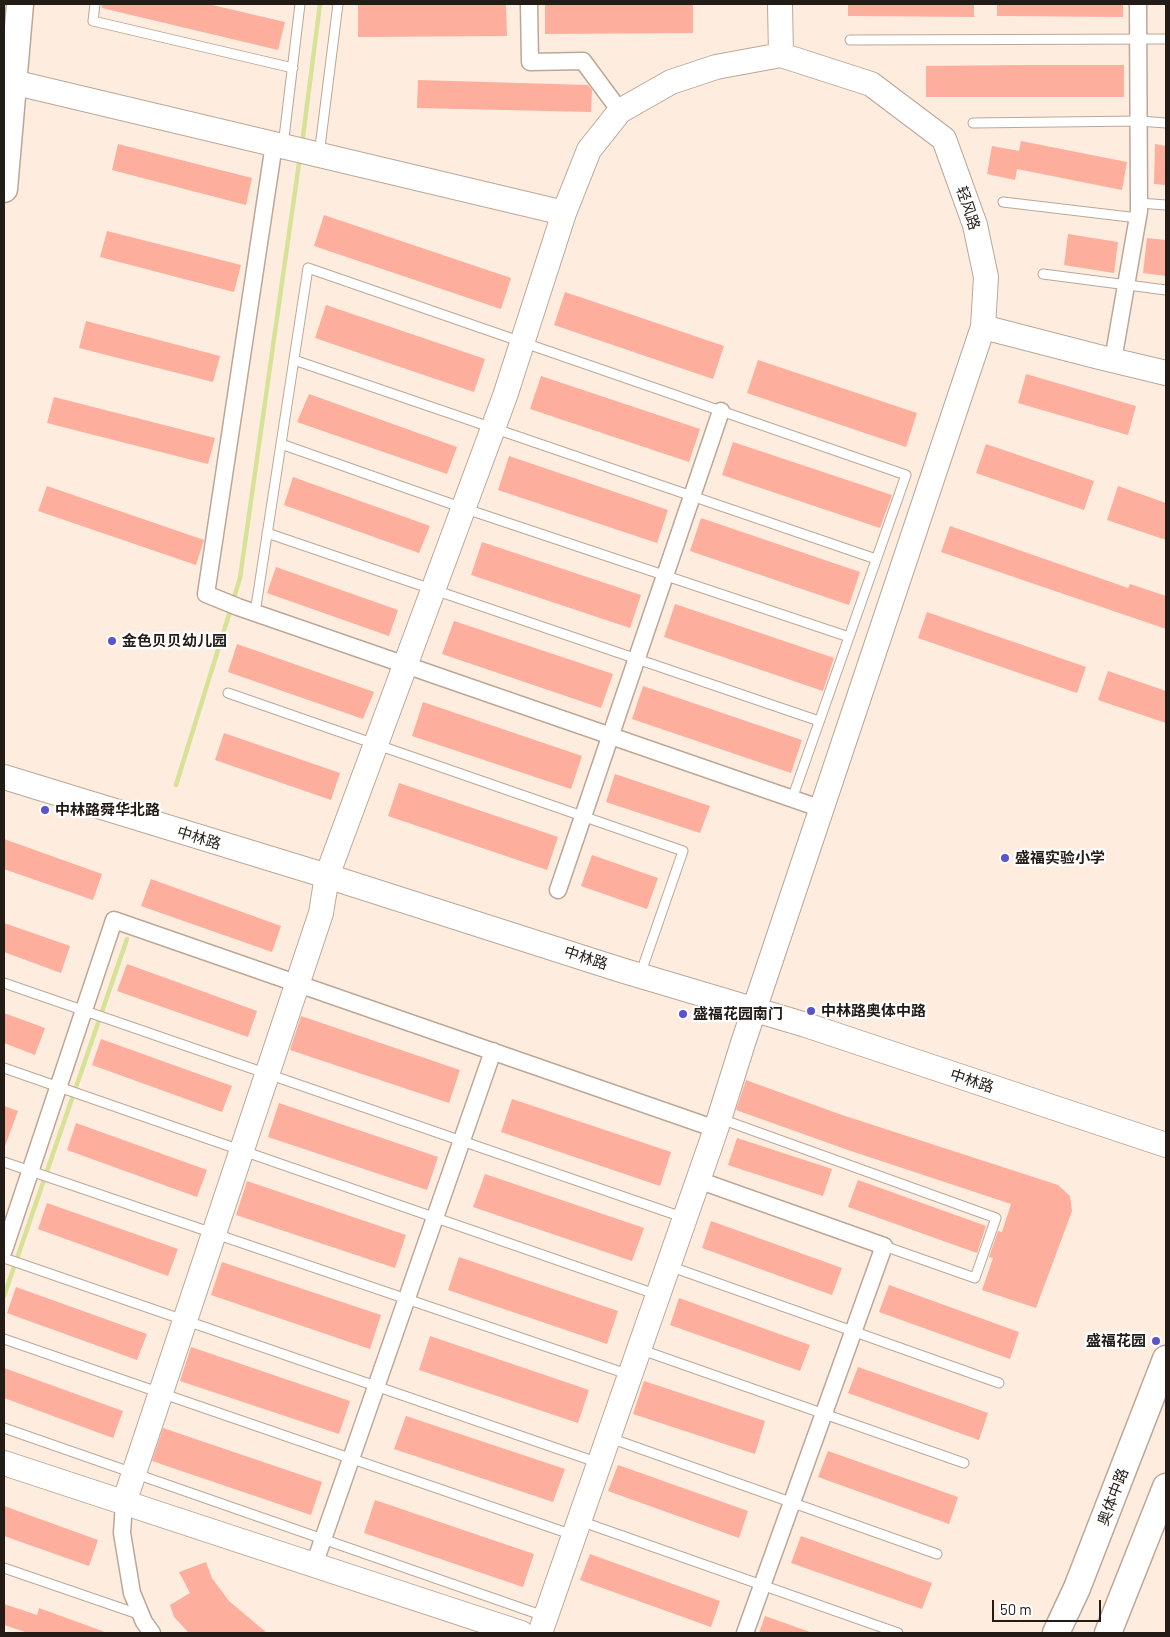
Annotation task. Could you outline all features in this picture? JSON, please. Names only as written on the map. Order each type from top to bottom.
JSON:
[{"type":"main road","points":[[4,189],[8,80],[20,4]]},
{"type":"main road","name":"奥体中路","points":[[1056,1633],[1077,1588],[1166,1359]]},
{"type":"main road","points":[[1108,1633],[1166,1486]]},
{"type":"street","points":[[529,4],[530,62],[583,61],[620,111]]},
{"type":"street","points":[[152,1633],[132,1593],[122,1533],[124,1503],[321,914],[327,876],[493,428],[564,214],[589,150],[620,111],[671,82],[716,68],[782,55],[780,4]]},
{"type":"street","points":[[1113,360],[1139,211],[1138,4]]},
{"type":"street","name":"轻风路","points":[[543,1625],[718,1124],[983,327],[986,277],[975,225],[944,139],[871,84],[782,55]]},
{"type":"street","points":[[8,80],[564,214]]},
{"type":"street","points":[[296,149],[206,594],[255,613],[822,809]]},
{"type":"street","points":[[983,327],[1166,372]]},
{"type":"street","points":[[558,890],[721,411]]},
{"type":"street","name":"中林路","points":[[4,778],[327,876],[754,1011],[806,1025],[1166,1145]]},
{"type":"street","points":[[5,1256],[89,1012],[114,920],[493,1051],[718,1124]]},
{"type":"street","points":[[314,1565],[493,1051]]},
{"type":"street","points":[[698,1180],[884,1246],[745,1633]]},
{"type":"street","points":[[4,1463],[513,1632]]},
{"type":"lane","points":[[95,4],[92,21],[293,68]]},
{"type":"lane","points":[[296,149],[293,68],[300,4]]},
{"type":"lane","points":[[296,149],[338,4]]},
{"type":"lane","points":[[850,40],[1166,39]]},
{"type":"lane","points":[[973,123],[1139,121],[1166,123]]},
{"type":"lane","points":[[1003,202],[1139,211],[1166,205]]},
{"type":"lane","points":[[255,613],[308,268],[906,474],[792,799]]},
{"type":"lane","points":[[1043,274],[1166,290]]},
{"type":"lane","points":[[294,360],[876,559]]},
{"type":"lane","points":[[281,444],[463,508],[849,637]]},
{"type":"lane","points":[[267,533],[819,721]]},
{"type":"lane","points":[[228,693],[683,851],[640,975]]},
{"type":"lane","points":[[4,983],[685,1218]]},
{"type":"lane","points":[[4,1068],[658,1295]]},
{"type":"lane","points":[[718,1124],[996,1218],[975,1278],[884,1246]]},
{"type":"lane","points":[[4,1162],[630,1376]]},
{"type":"lane","points":[[5,1256],[22,1264],[599,1463]]},
{"type":"lane","points":[[668,1266],[998,1383]]},
{"type":"lane","points":[[4,1339],[351,1458],[762,1585],[898,1633]]},
{"type":"lane","points":[[639,1348],[964,1463]]},
{"type":"lane","points":[[4,1428],[323,1539],[543,1625]]},
{"type":"lane","points":[[608,1437],[937,1554]]},
{"type":"lane","points":[[4,1568],[142,1615]]},
{"type":"building","points":[[102,4],[208,4],[285,22],[278,50],[102,8]]},
{"type":"building","points":[[358,4],[506,4],[507,36],[358,37]]},
{"type":"building","points":[[545,4],[693,4],[693,33],[545,34]]},
{"type":"building","points":[[848,4],[974,4],[974,17],[848,16]]},
{"type":"building","points":[[997,4],[1123,4],[1123,17],[997,16]]},
{"type":"building","points":[[1124,65],[1124,97],[926,97],[926,66]]},
{"type":"building","points":[[418,80],[588,85],[592,90],[591,112],[417,108]]},
{"type":"building","points":[[1021,141],[1127,162],[1122,190],[1017,169],[1015,180],[987,174],[992,146],[1019,151]]},
{"type":"building","points":[[118,144],[252,178],[246,205],[112,170]]},
{"type":"building","points":[[1155,144],[1166,146],[1166,185],[1154,184]]},
{"type":"building","points":[[324,215],[511,278],[501,309],[314,246]]},
{"type":"building","points":[[107,231],[241,265],[234,292],[100,257]]},
{"type":"building","points":[[1068,234],[1118,242],[1114,273],[1064,265]]},
{"type":"building","points":[[1147,238],[1166,240],[1166,276],[1143,273]]},
{"type":"building","points":[[565,292],[724,346],[713,379],[554,325]]},
{"type":"building","points":[[326,305],[485,359],[474,392],[315,338]]},
{"type":"building","points":[[86,321],[220,356],[213,382],[79,348]]},
{"type":"building","points":[[758,360],[917,413],[906,447],[747,393]]},
{"type":"building","points":[[1026,374],[1136,406],[1128,435],[1018,403]]},
{"type":"building","points":[[541,376],[700,429],[689,462],[530,409]]},
{"type":"building","points":[[309,394],[457,447],[447,474],[297,422]]},
{"type":"building","points":[[54,397],[215,438],[208,464],[47,423]]},
{"type":"building","points":[[733,442],[892,495],[880,528],[722,475]]},
{"type":"building","points":[[986,444],[1094,481],[1084,510],[976,473]]},
{"type":"building","points":[[509,456],[668,510],[657,543],[498,490]]},
{"type":"building","points":[[293,477],[430,526],[419,553],[284,505]]},
{"type":"building","points":[[47,486],[204,540],[196,565],[38,511]]},
{"type":"building","points":[[1118,486],[1166,503],[1166,540],[1107,520]]},
{"type":"building","points":[[701,518],[860,572],[849,605],[690,551]]},
{"type":"building","points":[[950,526],[1128,588],[1130,584],[1166,596],[1166,629],[941,552]]},
{"type":"building","points":[[482,542],[641,595],[630,628],[471,575]]},
{"type":"building","points":[[276,567],[398,610],[389,636],[267,593]]},
{"type":"building","points":[[675,604],[834,658],[823,691],[664,637]]},
{"type":"building","points":[[927,612],[1086,667],[1077,693],[918,638]]},
{"type":"building","points":[[454,621],[613,674],[601,708],[442,654]]},
{"type":"building","points":[[237,644],[374,692],[363,719],[228,672]]},
{"type":"building","points":[[1108,671],[1166,691],[1166,723],[1098,700]]},
{"type":"building","points":[[643,686],[802,740],[791,773],[632,719]]},
{"type":"building","points":[[423,702],[582,756],[571,789],[412,736]]},
{"type":"building","points":[[224,733],[340,773],[331,800],[215,760]]},
{"type":"building","points":[[615,774],[710,806],[700,833],[606,802]]},
{"type":"building","points":[[399,783],[558,837],[547,870],[388,816]]},
{"type":"building","points":[[4,839],[102,874],[93,900],[4,869]]},
{"type":"building","points":[[592,855],[658,878],[647,909],[581,886]]},
{"type":"building","points":[[151,879],[281,926],[272,952],[141,906]]},
{"type":"building","points":[[4,923],[70,946],[61,973],[4,952]]},
{"type":"building","points":[[127,964],[257,1011],[248,1037],[117,991]]},
{"type":"building","points":[[4,1013],[45,1028],[35,1055],[4,1043]]},
{"type":"building","points":[[301,1016],[460,1070],[449,1103],[290,1050]]},
{"type":"building","points":[[101,1039],[232,1086],[222,1112],[92,1065]]},
{"type":"building","points":[[746,1080],[839,1114],[1058,1185],[1070,1196],[1072,1211],[1036,1308],[982,1290],[993,1258],[989,1257],[998,1231],[1002,1232],[1011,1204],[848,1150],[736,1110]]},
{"type":"building","points":[[512,1099],[671,1152],[660,1186],[501,1132]]},
{"type":"building","points":[[279,1103],[438,1157],[427,1190],[268,1137]]},
{"type":"building","points":[[4,1106],[18,1111],[5,1146],[4,1146]]},
{"type":"building","points":[[76,1123],[207,1170],[197,1197],[67,1150]]},
{"type":"building","points":[[737,1138],[832,1169],[823,1196],[728,1165]]},
{"type":"building","points":[[485,1174],[644,1228],[632,1261],[473,1207]]},
{"type":"building","points":[[858,1180],[986,1226],[977,1253],[848,1207]]},
{"type":"building","points":[[247,1181],[406,1235],[395,1268],[236,1215]]},
{"type":"building","points":[[47,1203],[178,1249],[168,1276],[38,1229]]},
{"type":"building","points":[[711,1221],[842,1268],[832,1295],[702,1248]]},
{"type":"building","points":[[459,1257],[618,1311],[607,1344],[448,1290]]},
{"type":"building","points":[[222,1262],[381,1315],[370,1349],[211,1295]]},
{"type":"building","points":[[889,1285],[1019,1332],[1010,1359],[879,1312]]},
{"type":"building","points":[[16,1287],[147,1334],[137,1360],[7,1313]]},
{"type":"building","points":[[679,1298],[810,1345],[800,1371],[670,1325]]},
{"type":"building","points":[[430,1336],[589,1390],[578,1423],[419,1370]]},
{"type":"building","points":[[191,1347],[350,1401],[339,1434],[180,1381]]},
{"type":"building","points":[[858,1367],[988,1413],[979,1440],[848,1393]]},
{"type":"building","points":[[4,1368],[123,1411],[113,1438],[4,1398]]},
{"type":"building","points":[[644,1381],[765,1421],[755,1454],[633,1414]]},
{"type":"building","points":[[406,1416],[565,1469],[553,1502],[394,1449]]},
{"type":"building","points":[[163,1428],[322,1482],[311,1515],[152,1461]]},
{"type":"building","points":[[828,1451],[958,1497],[949,1524],[818,1477]]},
{"type":"building","points":[[618,1465],[748,1511],[739,1538],[608,1491]]},
{"type":"building","points":[[375,1500],[534,1554],[523,1587],[364,1533]]},
{"type":"building","points":[[4,1506],[98,1540],[89,1566],[4,1536]]},
{"type":"building","points":[[801,1536],[932,1583],[922,1609],[791,1563]]},
{"type":"building","points":[[590,1554],[720,1601],[711,1627],[580,1580]]},
{"type":"building","points":[[206,1562],[212,1578],[229,1601],[267,1633],[189,1633],[174,1617],[170,1605],[190,1593],[179,1572]]},
{"type":"building","points":[[4,1604],[37,1615],[39,1608],[105,1633],[28,1633],[4,1625]]},
{"type":"building","points":[[765,1616],[810,1632],[810,1633],[759,1633]]},
{"type":"waterway","points":[[302,144],[320,4]]},
{"type":"waterway","points":[[233,601],[240,578],[300,156]]},
{"type":"waterway","points":[[176,785],[231,608]]},
{"type":"waterway","points":[[4,1296],[127,939]]},
{"type":"place","name":"金色贝贝幼儿园","points":[[112,641]]},
{"type":"place","name":"中林路舜华北路","points":[[45,810]]},
{"type":"place","name":"盛福实验小学","points":[[1005,858]]},
{"type":"place","name":"中林路奥体中路","points":[[811,1011]]},
{"type":"place","name":"盛福花园南门","points":[[683,1014]]},
{"type":"place","name":"盛福花园","points":[[1156,1341]]}]
